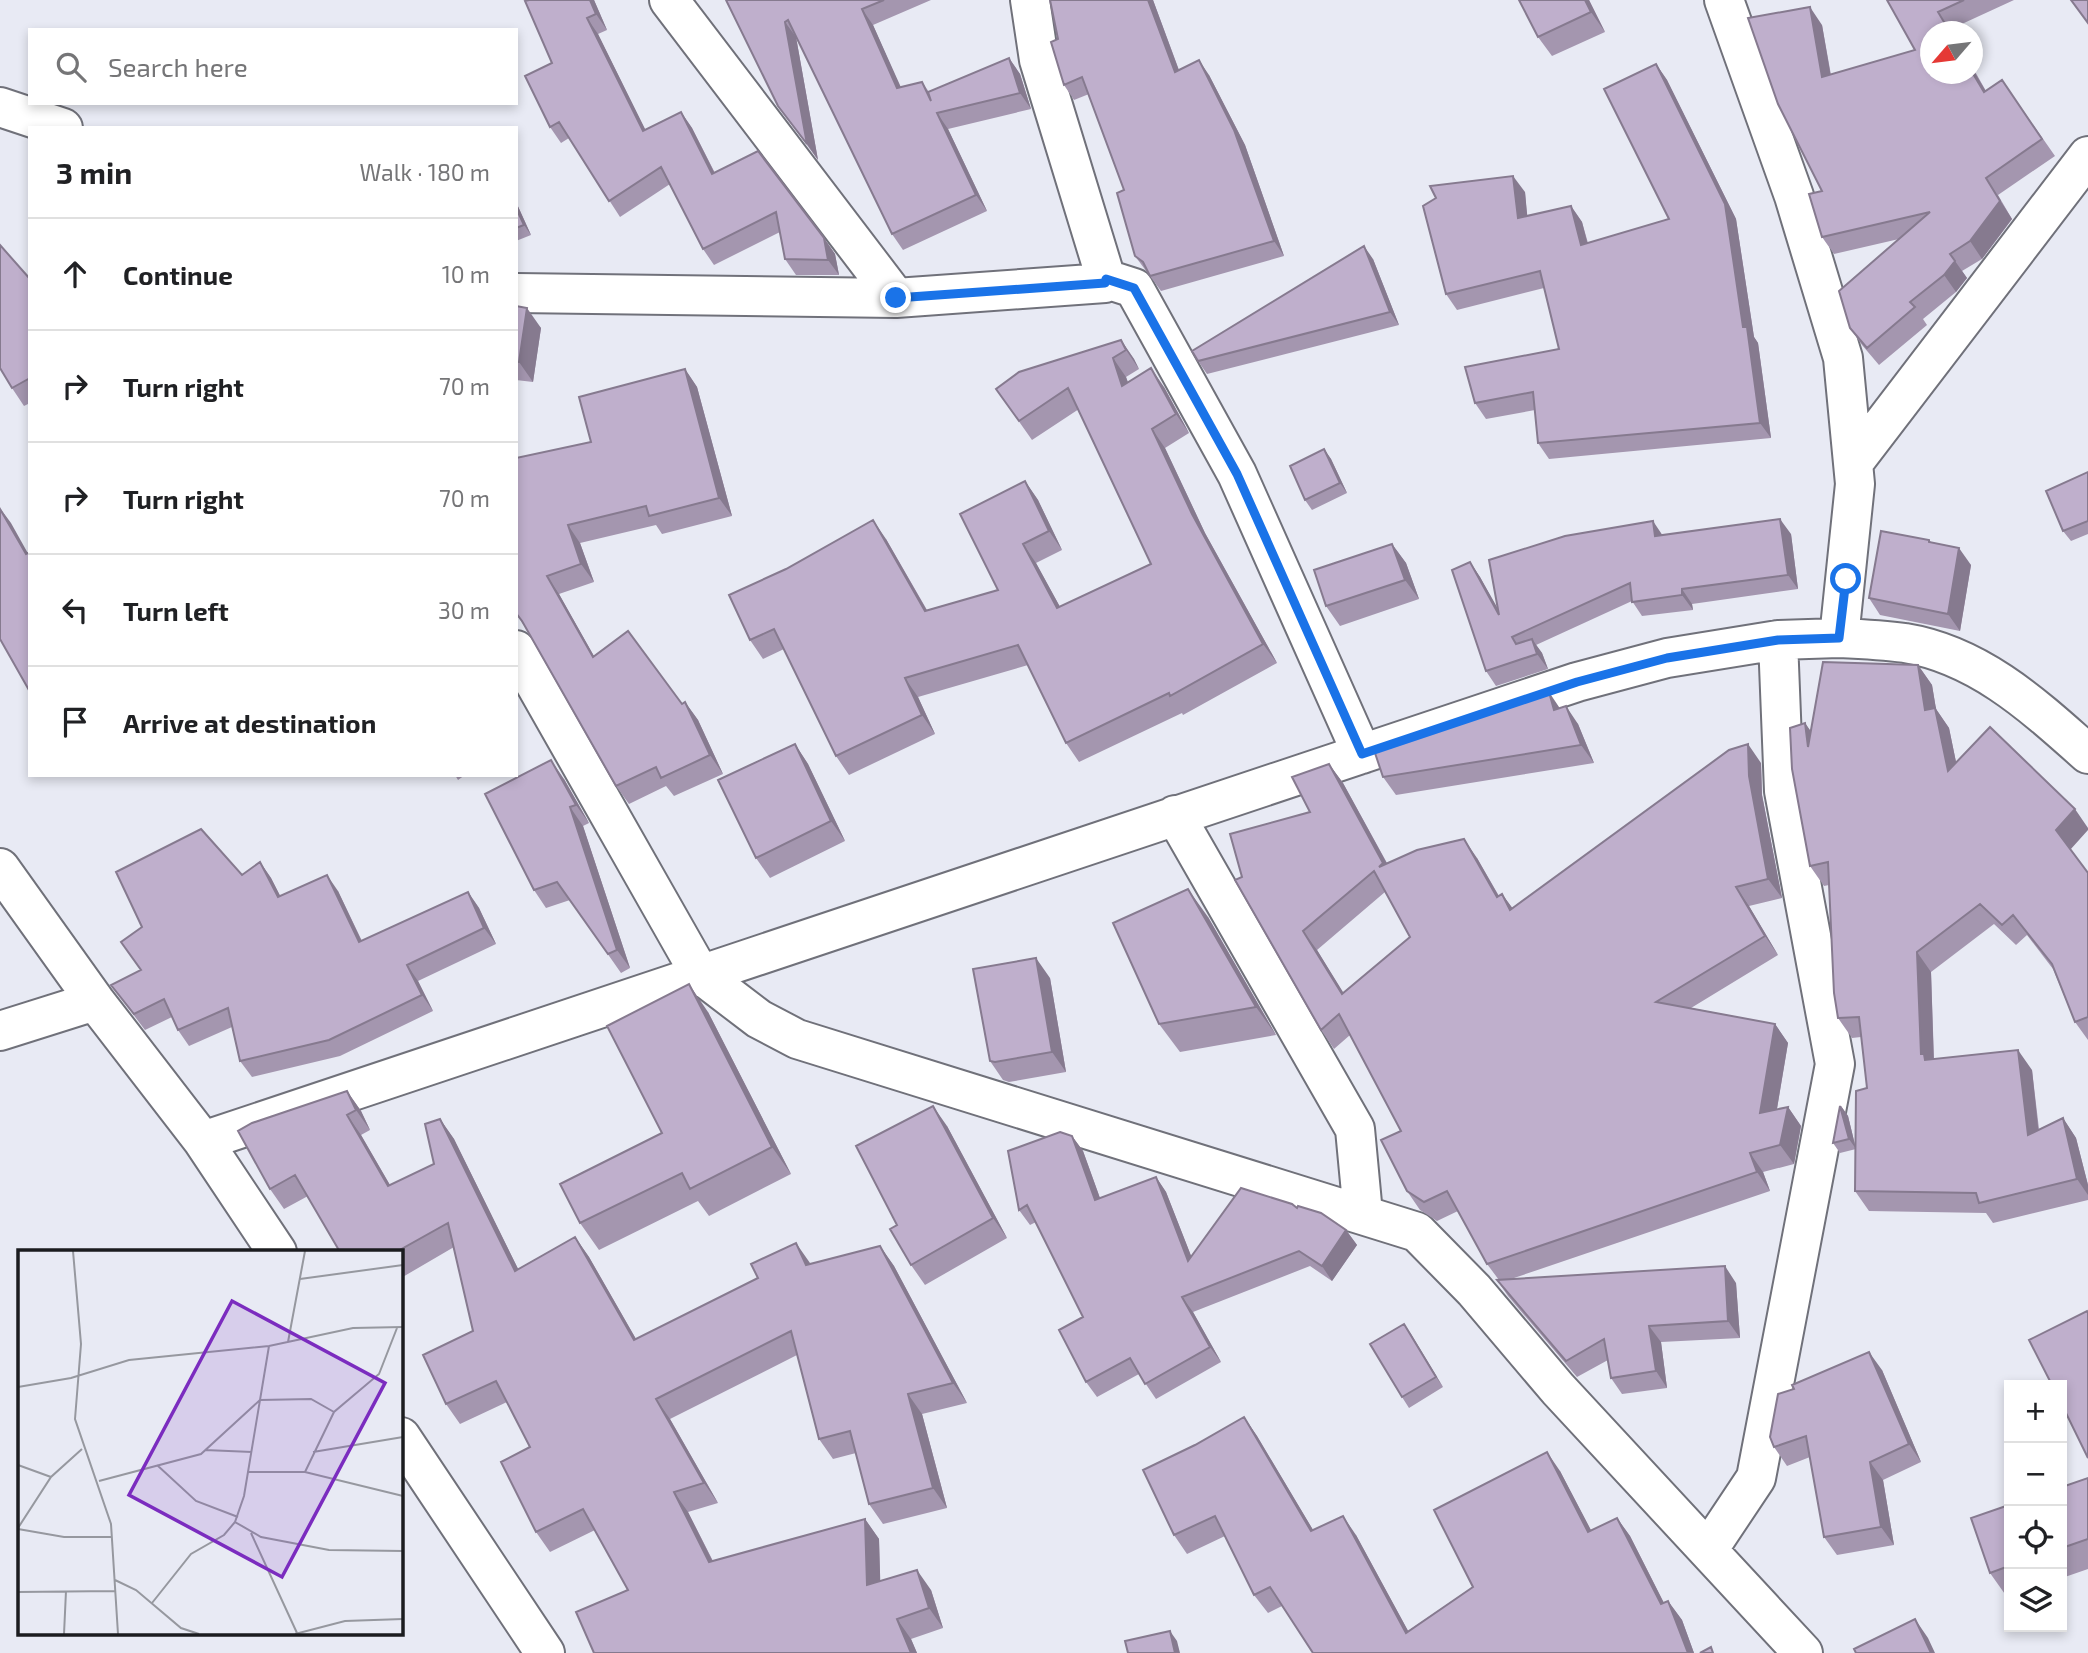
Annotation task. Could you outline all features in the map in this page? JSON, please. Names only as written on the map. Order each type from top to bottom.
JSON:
[{"type":"street","points":[[669,0],[896,298]]},
{"type":"street","points":[[1030,0],[1039,60],[1106,279]]},
{"type":"street","points":[[1724,0],[1794,196],[1843,358],[1855,484],[1839,638]]},
{"type":"street","points":[[0,107],[57,126]]},
{"type":"street","points":[[1854,462],[2088,156]]},
{"type":"street","points":[[518,293],[896,298],[1105,283],[1106,279]]},
{"type":"street","points":[[1106,279],[1134,288],[1237,474],[1362,754]]},
{"type":"street","points":[[203,1141],[1577,682],[1667,658],[1778,640],[1839,638],[1906,643],[1944,653],[1994,677],[2034,706],[2088,754]]},
{"type":"street","points":[[1708,1550],[1756,1478],[1835,1064],[1784,790],[1778,640]]},
{"type":"street","points":[[518,654],[700,974],[759,1019],[797,1039],[1418,1232],[1474,1290],[1558,1389],[1804,1653]]},
{"type":"street","points":[[1175,815],[1355,1129],[1363,1214]]},
{"type":"street","points":[[0,868],[95,1001],[203,1141],[276,1250]]},
{"type":"street","points":[[0,1031],[95,1001]]},
{"type":"street","points":[[402,1438],[545,1653]]},
{"type":"building","points":[[590,0],[596,14],[587,18],[643,131],[681,112],[712,174],[758,151],[824,238],[828,260],[785,259],[776,212],[703,249],[661,167],[609,201],[559,122],[550,127],[525,76],[552,63],[525,1]]},
{"type":"building","points":[[726,0],[884,0],[862,9],[897,88],[922,82],[931,101],[928,92],[1009,58],[1020,93],[937,113],[976,195],[892,234],[788,20],[785,22],[807,144],[778,106]]},
{"type":"building","points":[[1050,0],[1148,0],[1175,72],[1199,60],[1234,130],[1274,241],[1150,276],[1143,262],[1135,256],[1117,193],[1124,190],[1082,77],[1064,85],[1051,42],[1058,39]]},
{"type":"building","points":[[1519,0],[1585,0],[1591,12],[1538,37]]},
{"type":"building","points":[[1887,0],[1964,0],[1938,12],[1943,21],[1920,21],[1920,84],[1979,84],[1984,92],[2002,80],[2042,139],[1986,178],[2000,201],[1970,241],[1950,254],[1955,261],[1944,275],[1910,302],[1915,307],[1867,348],[1850,328],[1839,291],[1930,212],[1822,237],[1809,194],[1822,191],[1778,104],[1748,18],[1810,7],[1822,77],[1915,50]]},
{"type":"building","points":[[2071,0],[2088,0],[2088,23]]},
{"type":"building","points":[[1656,64],[1725,204],[1743,327],[1747,327],[1760,423],[1538,443],[1533,392],[1475,403],[1465,367],[1559,349],[1540,271],[1446,294],[1423,206],[1436,198],[1430,186],[1513,176],[1518,218],[1571,206],[1581,245],[1669,219],[1604,89]]},
{"type":"building","points":[[518,212],[524,225],[518,227]]},
{"type":"building","points":[[0,245],[28,277],[28,379],[12,388],[0,368]]},
{"type":"building","points":[[1364,246],[1390,312],[1198,361],[1192,351]]},
{"type":"building","points":[[518,306],[527,308],[518,362]]},
{"type":"building","points":[[1121,340],[1126,350],[1113,358],[1122,386],[1151,368],[1176,414],[1152,429],[1192,514],[1263,644],[1170,696],[1169,693],[1066,743],[1018,645],[905,678],[922,715],[836,756],[774,629],[750,640],[729,595],[786,569],[873,520],[925,611],[998,590],[960,514],[1025,481],[1049,531],[1023,544],[1057,608],[1151,564],[1068,388],[1019,421],[996,389],[1019,372]]},
{"type":"building","points":[[685,369],[719,498],[649,516],[646,506],[568,525],[581,564],[547,576],[593,657],[628,631],[682,704],[685,702],[710,755],[661,778],[656,767],[616,786],[518,616],[518,458],[591,442],[579,397]]},
{"type":"building","points":[[1324,449],[1340,483],[1305,500],[1290,466]]},
{"type":"building","points":[[2088,472],[2088,521],[2063,531],[2046,491]]},
{"type":"building","points":[[0,509],[26,554],[28,553],[28,688],[0,639]]},
{"type":"building","points":[[1780,519],[1788,575],[1682,589],[1682,595],[1632,602],[1630,583],[1512,637],[1516,644],[1532,639],[1537,654],[1486,671],[1452,570],[1470,562],[1499,615],[1489,560],[1565,536],[1653,521],[1655,536]]},
{"type":"building","points":[[1881,531],[1959,548],[1948,614],[1869,598]]},
{"type":"building","points":[[1392,544],[1405,580],[1326,606],[1314,570]]},
{"type":"building","points":[[1823,662],[1918,665],[1925,710],[1935,708],[1948,771],[1990,727],[2075,809],[2056,830],[2088,873],[2088,1017],[2075,1022],[2052,964],[2013,915],[2002,925],[1980,904],[1917,952],[1921,1054],[1924,1054],[1925,1060],[2018,1050],[2028,1135],[2063,1118],[2077,1179],[1979,1203],[1976,1193],[1855,1191],[1856,1091],[1867,1088],[1859,1017],[1838,1018],[1834,993],[1828,862],[1810,866],[1792,769],[1790,728],[1805,723],[1808,747]]},
{"type":"building","points":[[1549,692],[1554,710],[1566,706],[1581,745],[1383,777],[1374,750]]},
{"type":"building","points":[[795,744],[831,821],[756,858],[718,780]]},
{"type":"building","points":[[1748,744],[1749,776],[1768,879],[1736,887],[1765,936],[1656,1002],[1775,1024],[1760,1113],[1788,1107],[1780,1145],[1750,1153],[1757,1172],[1487,1264],[1447,1191],[1424,1202],[1407,1191],[1381,1140],[1401,1131],[1339,1014],[1321,1030],[1235,880],[1242,877],[1230,834],[1310,812],[1292,777],[1329,764],[1383,863],[1379,867],[1417,850],[1464,839],[1497,897],[1502,894],[1510,910],[1729,750]],"holes":[[[1374,871],[1410,937],[1342,994],[1303,931]]]},
{"type":"building","points":[[551,760],[576,805],[570,807],[617,950],[608,954],[557,882],[534,890],[485,794]]},
{"type":"building","points":[[201,829],[242,875],[260,862],[278,897],[327,875],[359,942],[468,892],[484,928],[407,965],[422,995],[329,1040],[240,1061],[228,1008],[178,1030],[164,999],[134,1014],[111,985],[141,970],[121,942],[142,927],[116,872]]},
{"type":"building","points":[[1188,889],[1256,1007],[1159,1024],[1113,923]]},
{"type":"building","points":[[1036,958],[1052,1052],[990,1061],[973,969]]},
{"type":"building","points":[[689,984],[772,1147],[690,1189],[682,1173],[580,1223],[560,1184],[662,1133],[607,1026]]},
{"type":"building","points":[[347,1091],[356,1110],[347,1115],[388,1186],[434,1164],[425,1124],[440,1119],[515,1271],[575,1237],[634,1340],[758,1278],[751,1264],[796,1243],[806,1265],[880,1246],[953,1383],[908,1394],[933,1488],[869,1504],[850,1431],[819,1439],[791,1331],[656,1399],[704,1483],[674,1492],[709,1562],[865,1519],[867,1585],[917,1570],[929,1608],[897,1619],[911,1653],[594,1653],[576,1612],[628,1590],[583,1509],[536,1532],[501,1462],[530,1447],[496,1381],[446,1404],[423,1355],[473,1331],[448,1223],[400,1250],[339,1250],[295,1175],[270,1189],[238,1131],[252,1123]]},
{"type":"building","points":[[933,1106],[993,1218],[911,1265],[890,1229],[897,1225],[856,1146]]},
{"type":"building","points":[[1840,1106],[1849,1139],[1833,1143]]},
{"type":"building","points":[[1060,1132],[1072,1136],[1095,1200],[1156,1177],[1188,1261],[1241,1188],[1297,1208],[1298,1206],[1321,1213],[1346,1230],[1322,1266],[1299,1251],[1182,1297],[1210,1347],[1145,1384],[1130,1358],[1086,1382],[1059,1330],[1083,1317],[1027,1205],[1019,1210],[1008,1151]]},
{"type":"building","points":[[1725,1266],[1728,1321],[1649,1326],[1656,1371],[1611,1378],[1604,1339],[1566,1361],[1497,1280]]},
{"type":"building","points":[[2087,1311],[2088,1313],[2088,1458],[2067,1415],[2067,1380],[2049,1380],[2029,1340]]},
{"type":"building","points":[[1404,1324],[1436,1377],[1402,1397],[1370,1344]]},
{"type":"building","points":[[1869,1352],[1909,1444],[1870,1462],[1881,1527],[1824,1537],[1806,1436],[1774,1447],[1770,1437],[1778,1394],[1794,1389],[1792,1385]]},
{"type":"building","points":[[1244,1417],[1311,1531],[1343,1516],[1406,1633],[1473,1587],[1434,1510],[1547,1452],[1588,1532],[1617,1518],[1661,1604],[1668,1601],[1688,1653],[1313,1653],[1270,1587],[1254,1595],[1215,1516],[1174,1535],[1143,1470]]},
{"type":"building","points":[[2088,1478],[2088,1539],[2067,1546],[2067,1506],[2067,1485]]},
{"type":"building","points":[[2004,1507],[2004,1568],[1990,1573],[1971,1518]]},
{"type":"building","points":[[1915,1619],[1931,1653],[1856,1653],[1854,1649]]},
{"type":"building","points":[[1170,1631],[1175,1653],[1128,1653],[1125,1641]]},
{"type":"building","points":[[1711,1647],[1713,1653],[1700,1653]]},
{"type":"route","points":[[896,298],[1105,283],[1106,279],[1134,288],[1237,474],[1362,754],[1577,682],[1667,658],[1778,640],[1839,638],[1846,579]]}]
